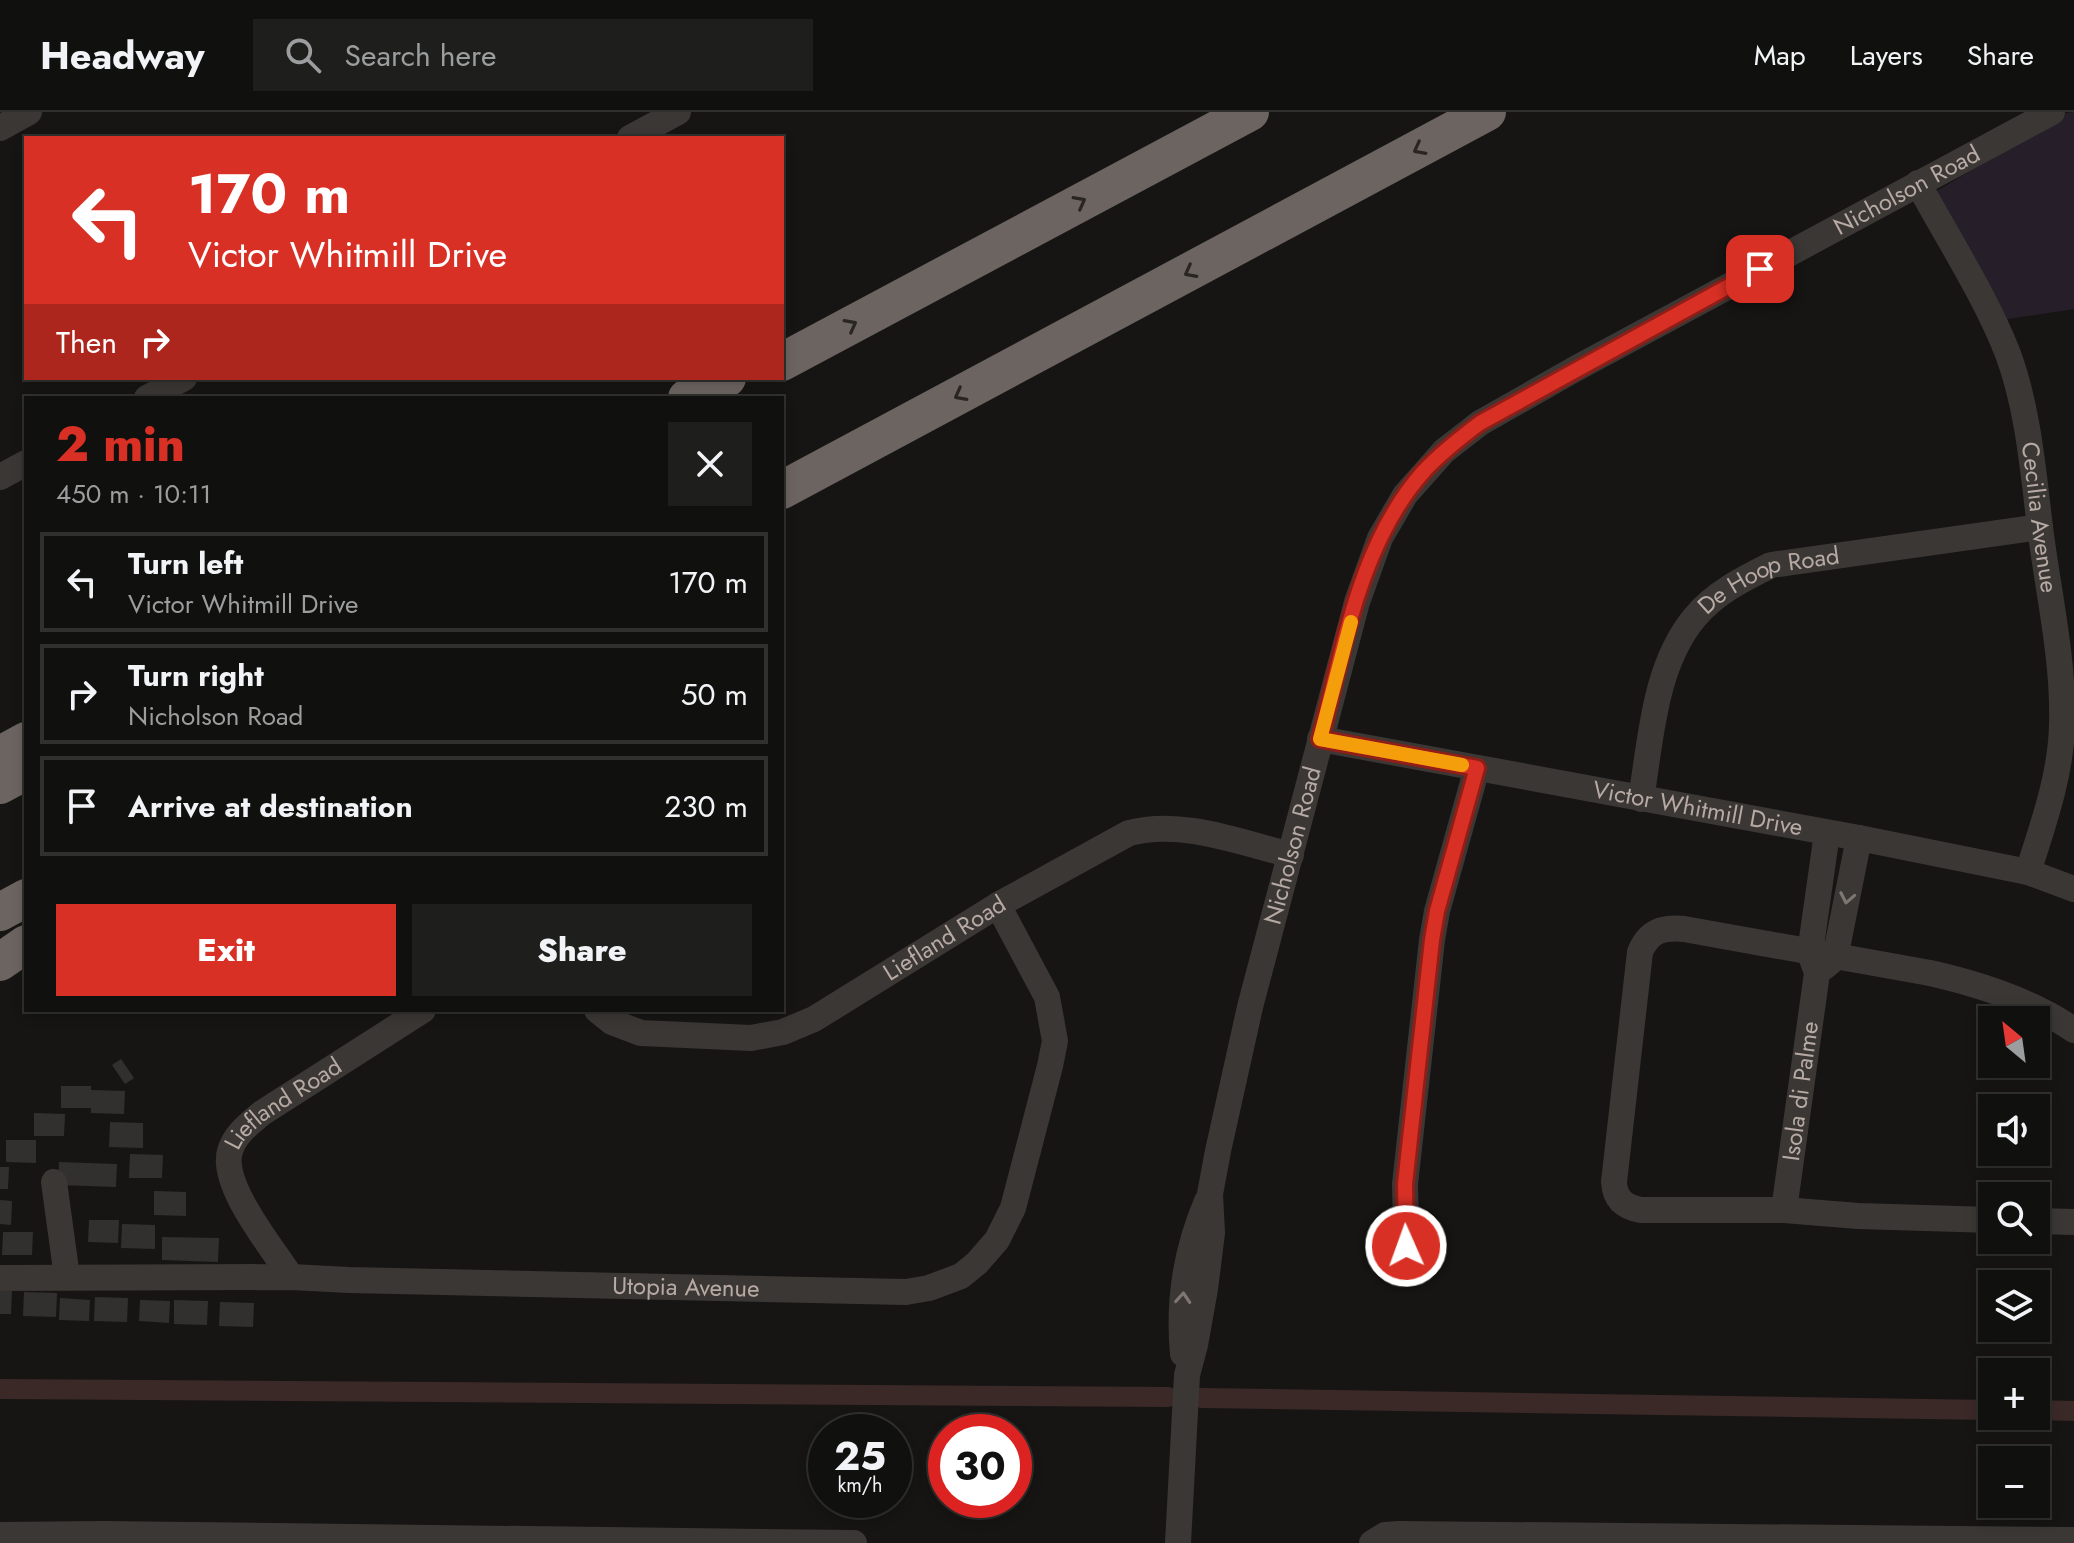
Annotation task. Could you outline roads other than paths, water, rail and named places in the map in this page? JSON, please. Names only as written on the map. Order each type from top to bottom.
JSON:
[{"type":"highway","points":[[787,357],[1250,112]]},
{"type":"highway","points":[[784,489],[1487,112]]},
{"type":"highway","points":[[691,396],[723,380]]},
{"type":"highway","points":[[723,396],[751,380]]},
{"type":"highway","points":[[0,755],[24,742]]},
{"type":"highway","points":[[0,785],[24,772]]},
{"type":"highway","points":[[0,912],[24,899]]},
{"type":"highway","points":[[0,962],[24,945]]},
{"type":"street","points":[[0,128],[29,112]]},
{"type":"street","points":[[634,136],[678,112]]},
{"type":"street","name":"Nicholson Road","points":[[1178,1543],[1187,1375],[1181,1328],[1187,1257],[1210,1194],[1236,1065],[1360,591],[1380,538],[1405,495],[1444,451],[1480,423],[2052,112]]},
{"type":"street","name":"Cecilia Avenue","points":[[1918,183],[1992,319],[2009,357],[2020,397],[2059,672],[2062,725],[2055,775],[2028,872]]},
{"type":"street","points":[[151,396],[180,380]]},
{"type":"street","points":[[0,477],[24,464]]},
{"type":"street","name":"De Hoop Road","points":[[1641,799],[1658,702],[1678,642],[1695,618],[1737,582],[1771,565],[2040,527]]},
{"type":"street","name":"Victor Whitmill Drive","points":[[1320,739],[1859,838],[2028,872],[2074,889]]},
{"type":"street","points":[[1407,1272],[1405,1184],[1432,940],[1437,911],[1477,768]]},
{"type":"street","name":"Liefland Road","points":[[600,1012],[612,1022],[641,1033],[751,1038],[783,1032],[814,1019],[998,905],[1129,833],[1147,828],[1194,831],[1291,855]]},
{"type":"street","name":"Isola di Palme","points":[[1784,1210],[1821,962],[1827,833]]},
{"type":"street","name":"Isola di Palme","points":[[1821,962],[1859,838]]},
{"type":"street","name":"Utopia Avenue","points":[[0,1278],[291,1277],[906,1292],[929,1288],[961,1276],[997,1240],[1013,1208],[1055,1041],[1047,997],[998,905]]},
{"type":"street","points":[[1978,1220],[1784,1210],[1641,1210],[1621,1202],[1615,1193],[1614,1182],[1640,952],[1650,935],[1671,928],[1684,929],[1821,962],[1964,981],[2017,1001],[2074,1030]]},
{"type":"street","name":"Liefland Road","points":[[291,1277],[238,1196],[228,1164],[231,1149],[242,1130],[262,1113],[420,1012]]},
{"type":"street","points":[[54,1182],[67,1277]]},
{"type":"street","points":[[2050,1221],[2074,1222]]},
{"type":"street","points":[[1372,1543],[1385,1535],[1399,1534],[1656,1540],[2074,1540]]},
{"type":"street","points":[[0,1535],[854,1543]]},
{"type":"waterway","points":[[0,1389],[1168,1397]]},
{"type":"waterway","points":[[1201,1398],[1978,1410]]},
{"type":"waterway","points":[[2050,1410],[2074,1411]]}]
